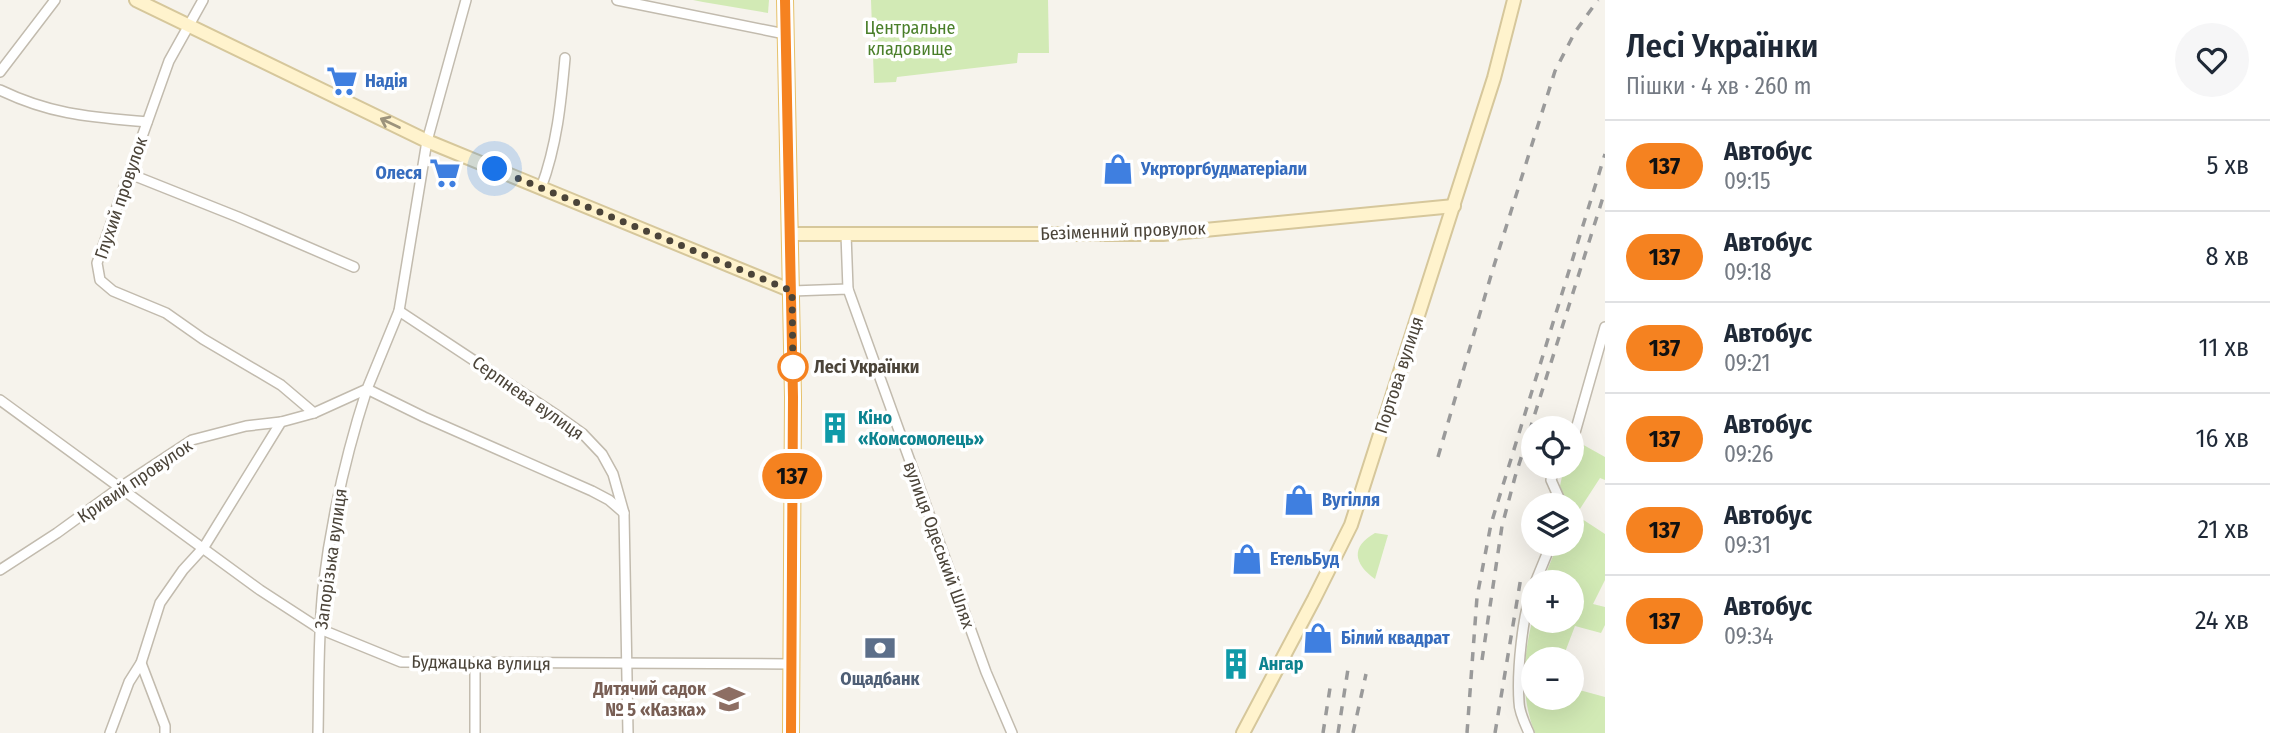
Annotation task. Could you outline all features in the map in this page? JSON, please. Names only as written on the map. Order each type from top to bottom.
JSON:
[{"type":"main road","points":[[785,0],[792,291],[791,733]]},
{"type":"street","points":[[0,72],[55,0]]},
{"type":"street","points":[[136,0],[427,141],[792,291],[848,289]]},
{"type":"street","name":"Глухий провулок","points":[[203,0],[169,61],[97,263],[100,280],[114,291],[166,313],[203,340],[281,385],[314,413]]},
{"type":"street","name":"Запорізька вулиця","points":[[318,733],[320,629],[335,506],[349,444],[367,389],[399,311],[427,141],[466,0]]},
{"type":"street","points":[[617,0],[785,34]]},
{"type":"street","name":"Портова вулиця","points":[[1243,733],[1350,525],[1494,78],[1514,0]]},
{"type":"street","points":[[541,188],[550,164],[558,126],[565,58]]},
{"type":"street","points":[[0,90],[24,102],[65,114],[147,122]]},
{"type":"street","points":[[130,174],[354,267]]},
{"type":"street","name":"Безіменний провулок","points":[[791,234],[1163,234],[1454,206]]},
{"type":"street","name":"вулиця Одеський Шлях","points":[[846,234],[848,289],[986,672],[1012,733]]},
{"type":"street","name":"Серпнева вулиця","points":[[399,311],[521,390],[583,435],[602,454],[613,474],[624,513],[628,733]]},
{"type":"street","points":[[1580,416],[1605,327]]},
{"type":"street","points":[[367,389],[592,491],[609,500],[624,513]]},
{"type":"street","name":"Кривий провулок","points":[[0,570],[192,440],[314,413],[367,389]]},
{"type":"street","name":"Буджацька вулиця","points":[[0,400],[260,590],[320,629],[401,662],[791,664]]},
{"type":"street","points":[[110,733],[129,682],[141,663],[160,603],[183,570],[204,547],[281,422]]},
{"type":"street","points":[[1523,633],[1518,705],[1529,733]]},
{"type":"street","points":[[141,663],[165,726],[165,733]]},
{"type":"street","points":[[474,664],[475,733]]},
{"type":"green space","points":[[693,0],[769,0],[768,13],[703,2]]},
{"type":"green space","name":"Центральне кладовище","points":[[871,0],[1048,0],[1049,53],[1018,53],[1017,63],[897,77],[896,82],[874,83]]},
{"type":"green space","points":[[1584,445],[1605,457],[1605,480],[1600,478],[1584,503],[1584,493],[1562,493],[1561,479],[1584,479]]},
{"type":"green space","points":[[1584,520],[1605,534],[1605,580],[1593,604],[1605,607],[1605,625],[1601,633],[1584,628],[1584,570],[1547,570],[1553,556],[1584,556]]},
{"type":"green space","points":[[1375,533],[1388,535],[1375,579],[1359,562],[1358,550],[1367,538]]},
{"type":"green space","points":[[1530,633],[1572,633],[1567,647],[1527,647]]},
{"type":"green space","points":[[1584,691],[1605,697],[1605,733],[1535,733],[1528,710],[1584,710]]},
{"type":"railway","points":[[1438,457],[1555,71],[1575,32],[1598,0]]},
{"type":"railway","points":[[1467,733],[1477,597],[1491,524],[1605,154]]},
{"type":"railway","points":[[1482,660],[1502,526],[1605,191]]},
{"type":"railway","points":[[1495,733],[1521,577]]},
{"type":"railway","points":[[1338,733],[1348,669]]},
{"type":"railway","points":[[1353,733],[1366,674]]},
{"type":"railway","points":[[1323,733],[1330,688]]},
{"type":"bus line","name":"137","points":[[785,0],[793,397],[791,733]]},
{"type":"place","name":"Надія","points":[[342,81]]},
{"type":"place","name":"Укрторгбудматеріали","points":[[1118,169]]},
{"type":"place","name":"Олеся","points":[[445,173]]},
{"type":"place","name":"Лесі Українки","points":[[793,367]]},
{"type":"place","name":"Кіно «Комсомолець»","points":[[835,428]]},
{"type":"place","name":"Вугілля","points":[[1299,500]]},
{"type":"place","name":"ЕтельБуд","points":[[1247,559]]},
{"type":"place","name":"Білий квадрат","points":[[1318,638]]},
{"type":"place","name":"Ощадбанк","points":[[880,648]]},
{"type":"place","name":"Ангар","points":[[1236,664]]},
{"type":"place","name":"Дитячий садок № 5 «Казка»","points":[[729,699]]},
{"type":"route","points":[[495,169],[792,291],[793,375],[793,367]]}]
